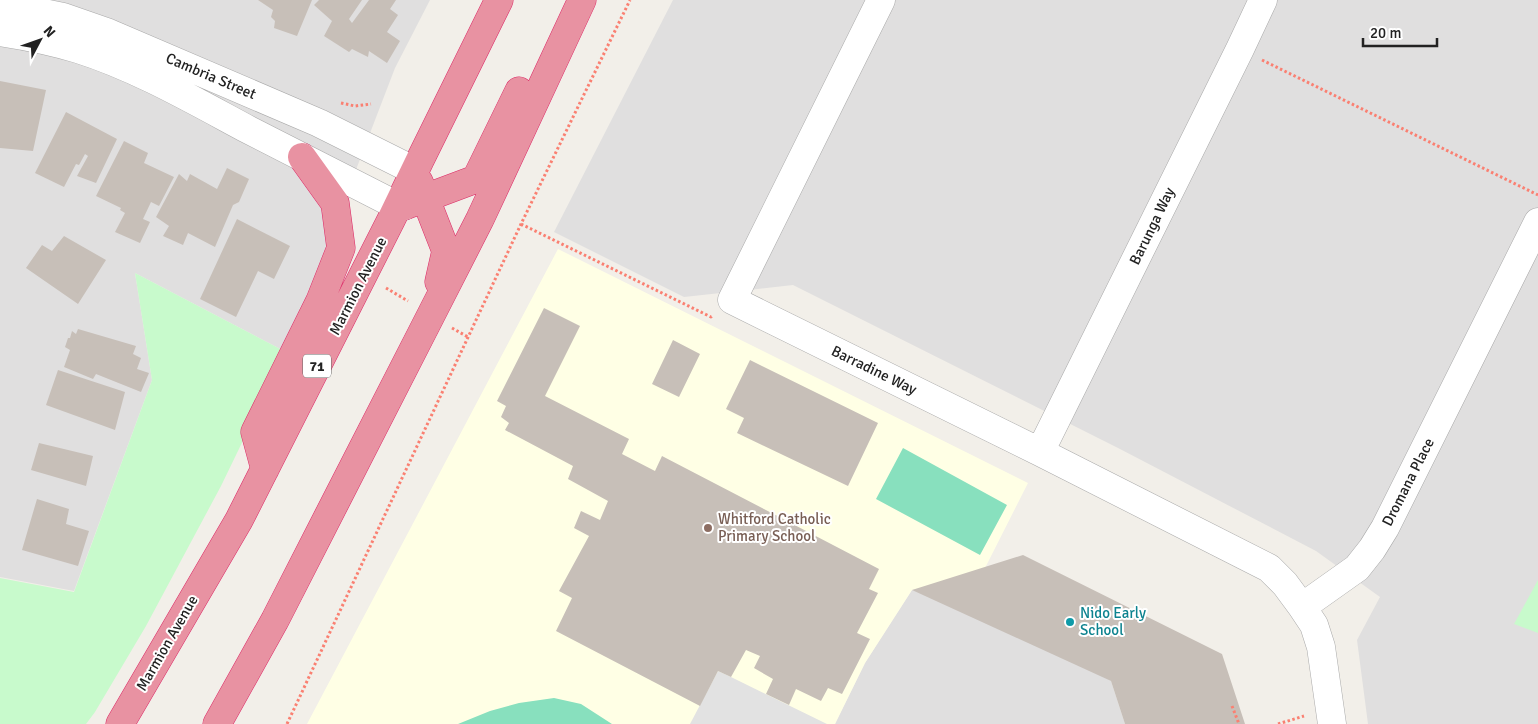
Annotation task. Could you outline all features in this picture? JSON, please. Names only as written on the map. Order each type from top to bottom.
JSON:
[{"type":"highway","name":"Marmion Avenue","points":[[120,724],[239,520],[409,203],[415,171],[499,0]]},
{"type":"highway","points":[[431,316],[446,251],[409,203],[476,179],[564,0]]},
{"type":"highway","points":[[217,724],[275,620],[480,219],[582,0]]},
{"type":"highway","points":[[265,469],[255,432],[320,302],[341,248],[335,203],[302,157]]},
{"type":"street","points":[[732,300],[881,0]]},
{"type":"street","name":"Barunga Way","points":[[1040,452],[1263,0]]},
{"type":"street","name":"Cambria Street","points":[[0,4],[63,17],[109,33],[318,123],[415,171]]},
{"type":"street","name":"Cambria Street","points":[[0,32],[29,36],[78,49],[130,69],[302,157],[409,203]]},
{"type":"street","name":"Dromana Place","points":[[1302,607],[1357,568],[1385,528],[1538,222]]},
{"type":"street","name":"Barradine Way","points":[[732,300],[1040,452],[1269,568],[1285,584],[1302,607]]},
{"type":"street","points":[[1302,607],[1314,625],[1321,647],[1322,719]]},
{"type":"path","points":[[287,724],[521,224],[630,0]]},
{"type":"path","points":[[1240,49],[1538,195]]},
{"type":"path","points":[[521,224],[711,317],[732,300]]},
{"type":"path","points":[[1232,706],[1239,724]]},
{"type":"path","points":[[1278,724],[1322,719]]},
{"type":"shaded area","points":[[0,0],[430,0],[395,68],[286,352],[135,273],[152,380],[74,591],[0,577]]},
{"type":"shaded area","points":[[673,0],[1538,0],[1538,724],[1368,724],[1357,640],[1380,597],[1316,551],[1120,449],[793,285],[684,297],[554,232]]},
{"type":"shaded area","name":"Whitford Catholic Primary School","points":[[558,249],[1028,483],[983,572],[912,590],[865,663],[835,724],[307,724]]},
{"type":"shaded area","points":[[912,590],[990,615],[1111,681],[1125,724],[835,724],[865,663]]},
{"type":"shaded area","points":[[718,671],[731,677],[827,724],[690,724]]},
{"type":"green space","points":[[135,273],[286,352],[221,486],[146,626],[86,724],[0,724],[0,578],[74,592],[152,380]]},
{"type":"green space","points":[[903,448],[1007,505],[980,555],[876,499]]},
{"type":"green space","points":[[1538,580],[1538,633],[1514,624]]},
{"type":"green space","points":[[554,698],[581,704],[612,724],[458,724],[490,711],[519,703]]},
{"type":"building","points":[[258,0],[312,0],[297,36],[274,28],[275,21],[271,17],[273,10]]},
{"type":"building","points":[[319,0],[362,0],[349,19],[352,23],[369,0],[396,0],[390,9],[398,15],[387,32],[400,41],[387,63],[369,51],[368,57],[352,49],[349,52],[324,36],[332,21],[314,5]]},
{"type":"building","points":[[0,81],[46,90],[33,151],[0,148]]},
{"type":"building","points":[[66,112],[117,139],[96,183],[77,176],[88,156],[85,154],[79,165],[76,164],[64,187],[35,173]]},
{"type":"building","points":[[124,141],[148,153],[144,163],[174,177],[159,206],[151,202],[143,219],[150,222],[140,243],[115,232],[125,213],[120,210],[121,208],[96,196]]},
{"type":"building","points":[[227,168],[249,179],[239,202],[233,205],[215,247],[188,233],[183,245],[163,236],[169,226],[156,217],[179,174],[187,181],[190,174],[217,189]]},
{"type":"building","points":[[237,219],[290,246],[274,279],[258,271],[236,317],[200,299]]},
{"type":"building","points":[[64,236],[106,260],[78,304],[26,268],[42,245],[52,251]]},
{"type":"building","points":[[544,308],[580,326],[545,396],[629,439],[622,454],[655,471],[662,456],[879,569],[869,589],[878,593],[857,633],[870,639],[842,694],[828,688],[821,701],[796,689],[789,705],[766,694],[773,679],[754,668],[760,656],[746,650],[731,677],[718,671],[700,706],[556,631],[572,598],[559,591],[589,536],[574,528],[581,511],[600,520],[608,501],[568,479],[573,466],[505,430],[509,423],[501,417],[506,406],[497,401]]},
{"type":"building","points":[[78,329],[136,346],[133,354],[141,358],[137,369],[149,373],[141,392],[96,374],[93,379],[64,367],[70,350],[65,347],[68,338],[70,338],[72,331],[76,334]]},
{"type":"building","points":[[673,340],[700,354],[679,397],[652,384]]},
{"type":"building","points":[[750,360],[878,423],[848,486],[737,433],[744,418],[726,409]]},
{"type":"building","points":[[58,370],[125,392],[115,430],[46,405]]},
{"type":"building","points":[[39,443],[93,456],[86,486],[31,470]]},
{"type":"building","points":[[37,499],[69,509],[66,524],[89,531],[78,566],[22,550]]},
{"type":"building","name":"Nido Early School","points":[[1023,555],[1222,654],[1245,724],[1125,724],[1111,681],[912,590]]},
{"type":"place","name":"Whitford Catholic Primary School","points":[[708,528]]},
{"type":"place","name":"Nido Early School","points":[[1070,622]]}]
